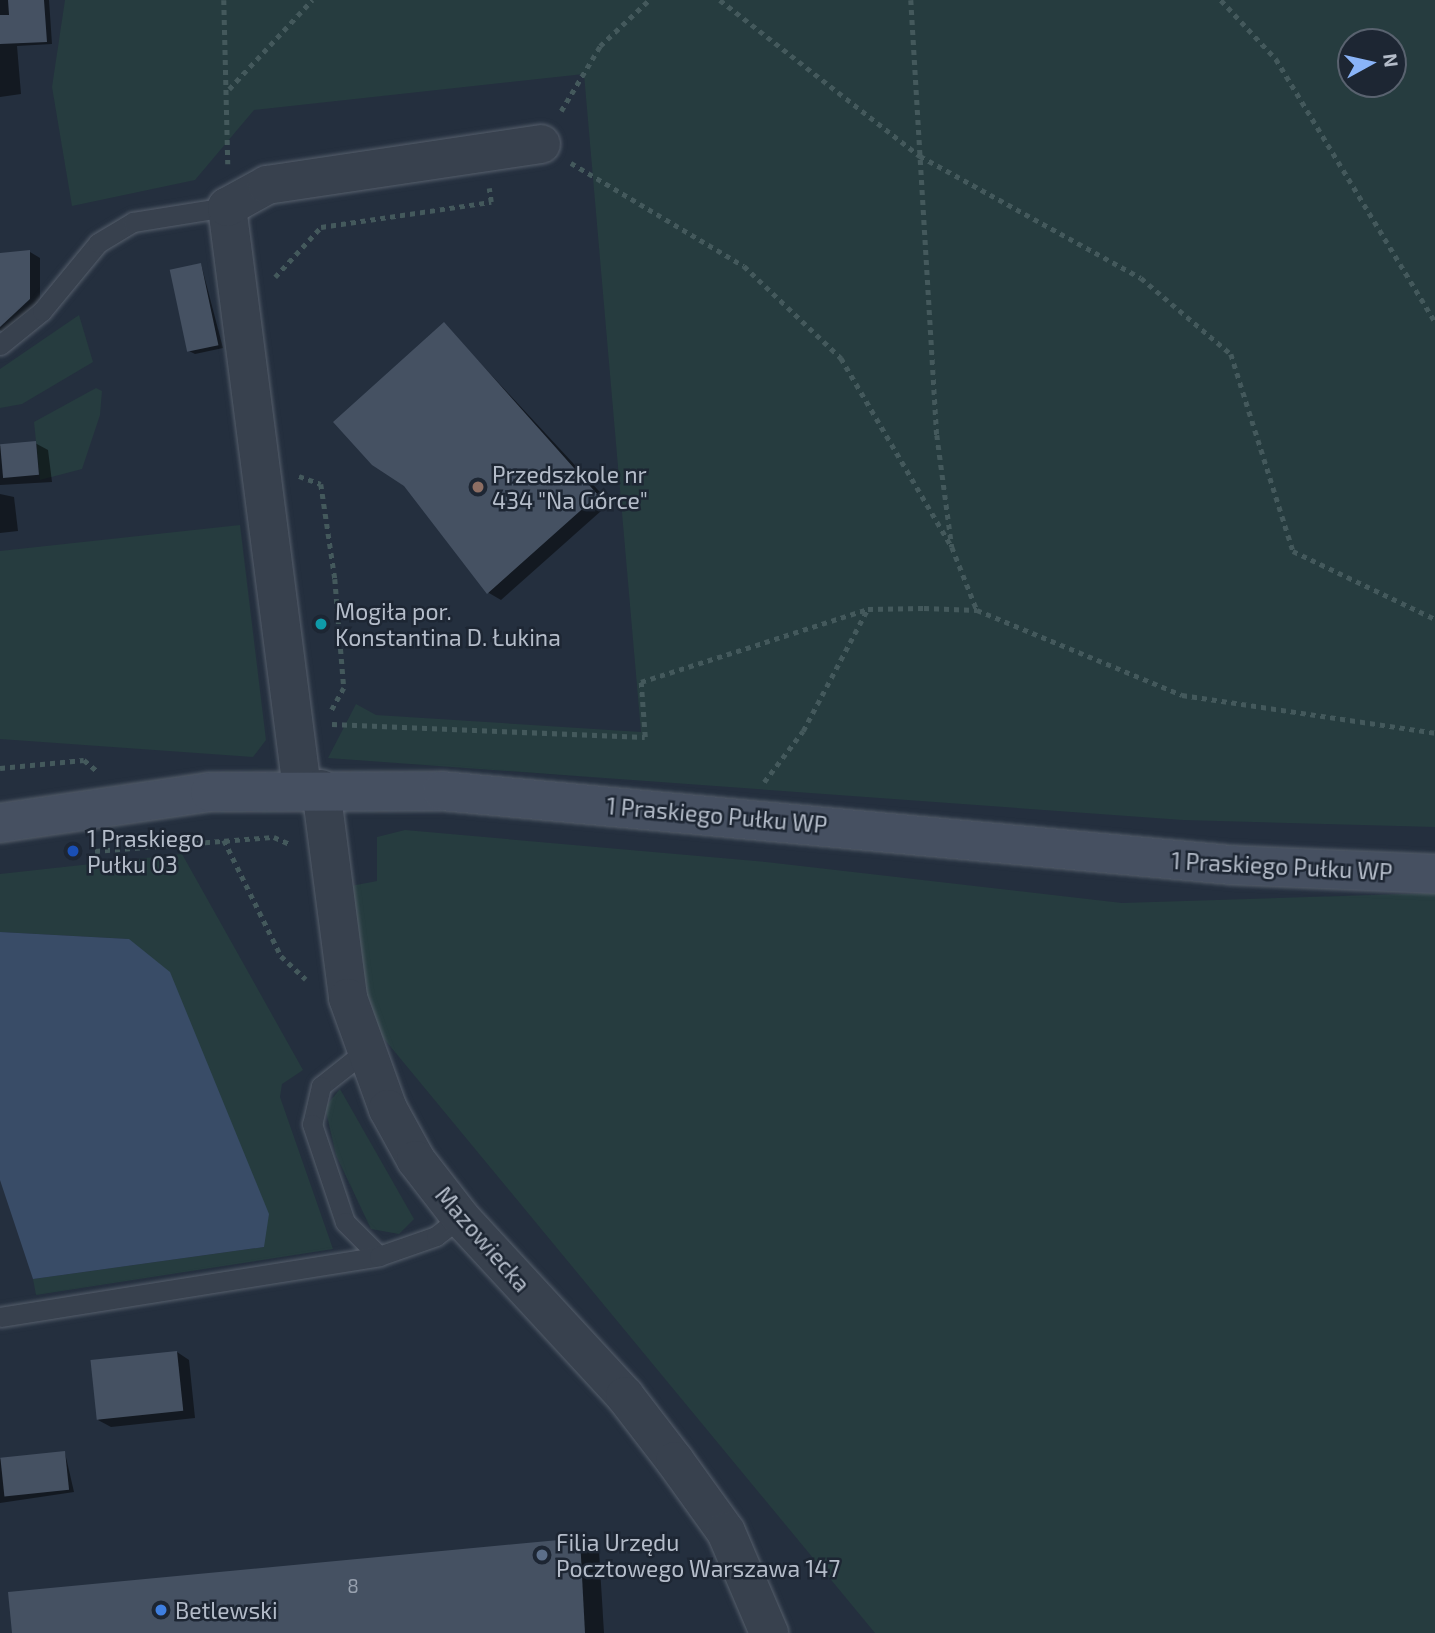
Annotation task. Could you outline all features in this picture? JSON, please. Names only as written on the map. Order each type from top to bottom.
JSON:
[{"type":"street","points":[[226,207],[267,185],[541,145]]},
{"type":"street","name":"Mazowiecka","points":[[226,207],[336,941],[364,1052],[416,1160],[460,1217],[625,1396],[726,1532],[769,1633]]},
{"type":"street","name":"1 Praskiego Pułku WP","points":[[0,824],[134,800],[312,789],[442,791],[738,816],[1231,865],[1435,874]]},
{"type":"lane","points":[[0,345],[42,311],[98,243],[133,222],[226,207]]},
{"type":"lane","points":[[364,1052],[321,1086],[312,1124],[345,1222],[379,1256]]},
{"type":"lane","points":[[0,1317],[379,1256],[436,1236],[460,1217]]},
{"type":"path","points":[[224,0],[229,89],[226,207]]},
{"type":"path","points":[[229,89],[312,0]]},
{"type":"path","points":[[649,0],[600,46],[541,145],[744,266],[841,358],[952,547],[977,610]]},
{"type":"path","points":[[720,0],[920,156],[1141,278],[1231,354],[1293,551],[1435,619]]},
{"type":"path","points":[[911,0],[937,435],[952,547]]},
{"type":"path","points":[[1221,0],[1276,59],[1435,322]]},
{"type":"path","points":[[275,287],[275,276],[321,227],[491,202],[483,153]]},
{"type":"path","points":[[296,461],[298,475],[321,484],[335,579],[344,688],[324,723],[645,737],[641,682],[868,609],[977,610],[1182,695],[1435,733]]},
{"type":"path","points":[[738,816],[803,731],[868,609]]},
{"type":"path","points":[[79,852],[274,837],[299,855]]},
{"type":"path","points":[[224,840],[281,956],[314,987]]},
{"type":"green space","points":[[65,0],[1435,0],[1435,827],[1183,820],[328,758],[356,704],[376,715],[641,732],[584,74],[254,110],[195,180],[72,206],[52,87]]},
{"type":"green space","points":[[79,315],[93,362],[22,404],[0,408],[0,369]]},
{"type":"green space","points":[[96,388],[102,391],[100,415],[82,469],[40,480],[34,422]]},
{"type":"green space","points":[[240,525],[266,740],[253,757],[0,739],[0,551]]},
{"type":"green space","points":[[405,830],[766,862],[1122,903],[1435,893],[1435,1633],[875,1633],[371,1023],[351,886],[377,881],[377,837]]},
{"type":"green space","points":[[182,854],[303,1070],[282,1084],[280,1097],[333,1249],[36,1295],[33,1279],[264,1247],[129,939],[0,932],[0,874]]},
{"type":"green space","points":[[340,1089],[414,1219],[399,1234],[371,1229],[336,1155],[325,1107]]},
{"type":"water","points":[[0,932],[129,939],[170,972],[269,1214],[264,1247],[33,1279],[0,1180]]},
{"type":"building","points":[[8,0],[44,0],[47,42],[0,44],[0,15],[9,15]]},
{"type":"building","points":[[30,250],[30,299],[0,327],[0,253]]},
{"type":"building","points":[[201,263],[218,345],[187,352],[170,270]]},
{"type":"building","points":[[444,322],[598,495],[487,594],[404,486],[372,465],[333,422]]},
{"type":"building","points":[[36,441],[39,475],[3,478],[0,444]]},
{"type":"building","points":[[177,1351],[183,1411],[97,1420],[90,1360]]},
{"type":"building","points":[[65,1451],[69,1490],[4,1497],[0,1458]]},
{"type":"building","points":[[580,1538],[585,1633],[12,1633],[8,1592]]},
{"type":"place","name":"Przedszkole nr 434 \"Na Górce\"","points":[[478,487]]},
{"type":"place","name":"Mogiła por. Konstantina D. Łukina","points":[[321,624]]},
{"type":"place","name":"1 Praskiego Pułku 03","points":[[73,851]]},
{"type":"place","name":"Filia Urzędu Pocztowego Warszawa 147","points":[[542,1555]]},
{"type":"place","name":"Betlewski","points":[[161,1610]]}]
